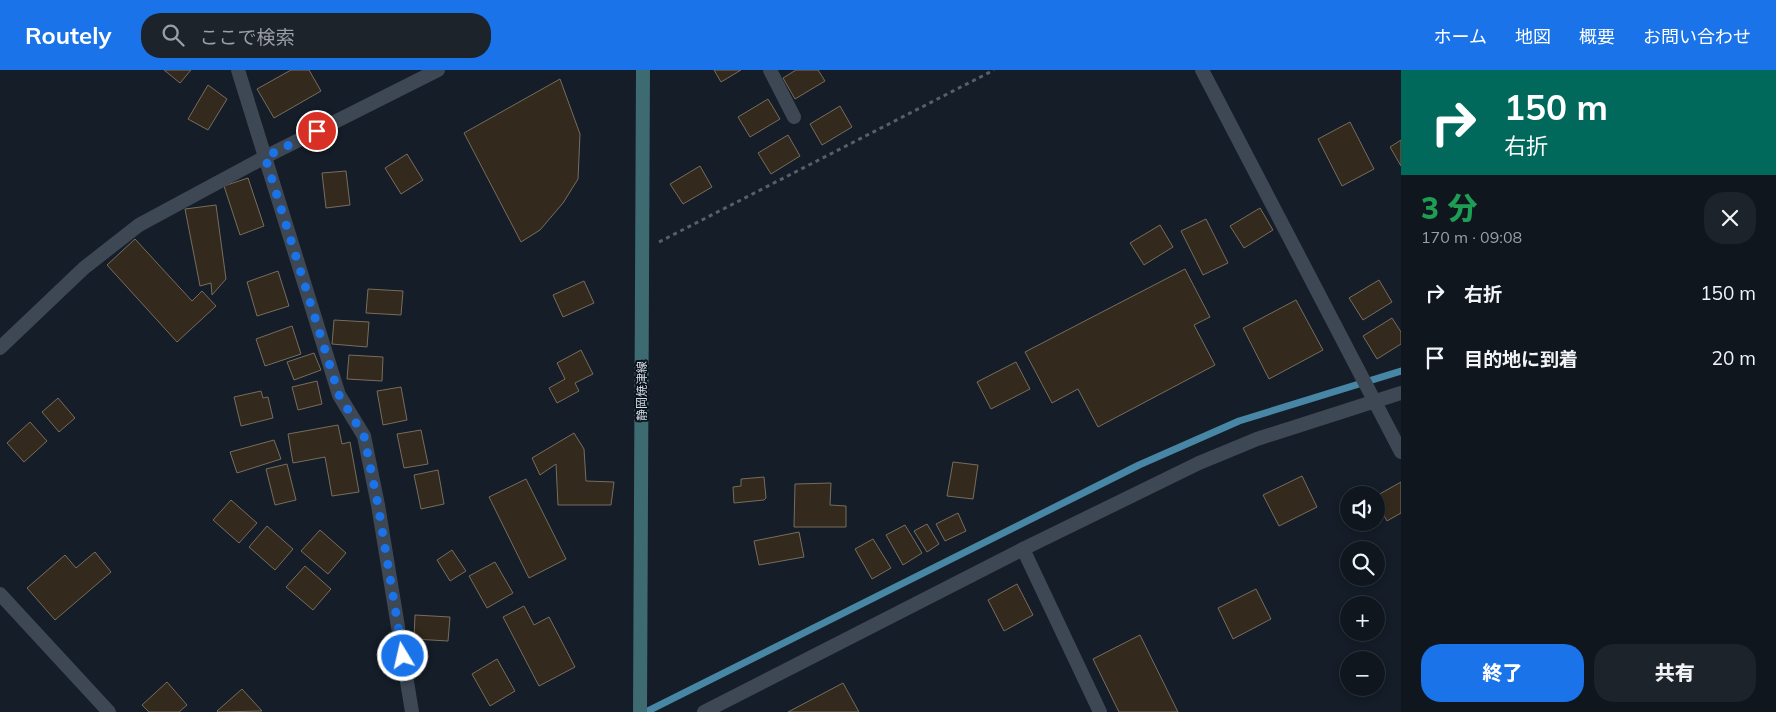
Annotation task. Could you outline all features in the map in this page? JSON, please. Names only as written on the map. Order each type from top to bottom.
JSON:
[{"type":"main road","name":"静岡焼津線","points":[[640,712],[643,70]]},
{"type":"street","points":[[238,70],[339,395],[364,436],[378,505],[412,712]]},
{"type":"street","points":[[0,348],[84,268],[139,225],[265,157],[438,70]]},
{"type":"street","points":[[770,70],[794,117]]},
{"type":"street","points":[[1202,70],[1401,452]]},
{"type":"street","points":[[704,712],[1023,549],[1200,464],[1257,439],[1401,393]]},
{"type":"street","points":[[1023,549],[1100,712]]},
{"type":"street","points":[[0,594],[109,712]]},
{"type":"path","points":[[642,251],[994,70]]},
{"type":"building","points":[[164,70],[191,70],[180,83]]},
{"type":"building","points":[[291,70],[309,70],[321,91],[274,118],[257,89]]},
{"type":"building","points":[[714,70],[741,70],[721,82]]},
{"type":"building","points":[[796,70],[818,70],[825,81],[795,99],[783,78]]},
{"type":"building","points":[[560,79],[580,134],[578,179],[563,203],[540,230],[521,242],[464,133]]},
{"type":"building","points":[[208,85],[227,99],[208,130],[188,119]]},
{"type":"building","points":[[768,99],[780,119],[750,137],[738,117]]},
{"type":"building","points":[[840,106],[852,127],[822,145],[810,124]]},
{"type":"building","points":[[1350,122],[1374,169],[1342,186],[1318,139]]},
{"type":"building","points":[[788,135],[800,156],[771,174],[758,153]]},
{"type":"building","points":[[1401,140],[1401,166],[1390,147]]},
{"type":"building","points":[[407,154],[423,180],[401,194],[385,168]]},
{"type":"building","points":[[700,166],[712,187],[683,204],[670,184]]},
{"type":"building","points":[[346,171],[350,205],[326,208],[322,173]]},
{"type":"building","points":[[248,178],[264,226],[240,235],[224,186]]},
{"type":"building","points":[[216,205],[226,279],[212,295],[211,283],[200,286],[185,209]]},
{"type":"building","points":[[1260,208],[1273,230],[1244,248],[1230,226]]},
{"type":"building","points":[[1206,219],[1228,263],[1203,275],[1181,231]]},
{"type":"building","points":[[1160,225],[1173,247],[1144,265],[1130,243]]},
{"type":"building","points":[[135,239],[192,301],[202,291],[216,306],[177,342],[107,265]]},
{"type":"building","points":[[1185,269],[1210,317],[1194,325],[1215,365],[1098,427],[1078,389],[1052,403],[1025,352]]},
{"type":"building","points":[[278,271],[289,306],[257,316],[247,282]]},
{"type":"building","points":[[1379,280],[1392,302],[1363,320],[1349,298]]},
{"type":"building","points":[[584,281],[594,303],[563,317],[553,295]]},
{"type":"building","points":[[368,289],[403,291],[401,315],[366,313]]},
{"type":"building","points":[[1296,300],[1323,350],[1269,379],[1243,328]]},
{"type":"building","points":[[1392,318],[1401,332],[1401,344],[1377,359],[1363,336]]},
{"type":"building","points":[[334,320],[369,322],[367,347],[332,344]]},
{"type":"building","points":[[292,326],[301,354],[265,366],[256,339]]},
{"type":"building","points":[[581,350],[593,374],[575,383],[579,391],[557,403],[549,388],[565,379],[557,363]]},
{"type":"building","points":[[314,353],[321,370],[294,380],[287,362]]},
{"type":"building","points":[[349,355],[383,357],[382,381],[347,379]]},
{"type":"building","points":[[1016,362],[1030,389],[991,409],[977,382]]},
{"type":"building","points":[[317,381],[322,404],[298,410],[292,387]]},
{"type":"building","points":[[401,387],[407,420],[383,425],[377,391]]},
{"type":"building","points":[[261,391],[263,398],[268,397],[273,418],[241,426],[234,397]]},
{"type":"building","points":[[58,398],[75,418],[59,432],[42,412]]},
{"type":"building","points":[[30,422],[47,441],[24,462],[7,443]]},
{"type":"building","points":[[338,425],[342,444],[350,442],[359,492],[332,496],[325,457],[293,463],[288,434]]},
{"type":"building","points":[[421,430],[428,464],[404,468],[397,434]]},
{"type":"building","points":[[574,433],[584,449],[586,481],[614,482],[611,505],[558,505],[556,464],[540,475],[532,458]]},
{"type":"building","points":[[274,440],[281,459],[237,473],[230,452]]},
{"type":"building","points":[[953,462],[978,465],[973,499],[947,496]]},
{"type":"building","points":[[287,464],[296,500],[275,505],[266,469]]},
{"type":"building","points":[[438,470],[444,504],[421,509],[414,475]]},
{"type":"building","points":[[1302,476],[1317,507],[1279,526],[1263,495]]},
{"type":"building","points":[[764,477],[766,498],[764,500],[734,503],[733,487],[741,486],[741,479]]},
{"type":"building","points":[[526,479],[566,559],[529,578],[489,497]]},
{"type":"building","points":[[1401,482],[1401,513],[1387,521],[1385,517],[1385,491]]},
{"type":"building","points":[[831,483],[830,505],[846,506],[846,527],[794,527],[795,484]]},
{"type":"building","points":[[231,500],[257,523],[239,543],[213,520]]},
{"type":"building","points":[[958,513],[966,531],[945,541],[936,524]]},
{"type":"building","points":[[927,524],[939,544],[927,552],[914,531]]},
{"type":"building","points":[[905,525],[922,553],[903,565],[886,535]]},
{"type":"building","points":[[267,526],[293,549],[275,570],[249,547]]},
{"type":"building","points":[[320,530],[346,553],[328,574],[301,551]]},
{"type":"building","points":[[799,532],[804,557],[759,565],[754,541]]},
{"type":"building","points":[[873,539],[891,568],[872,579],[855,549]]},
{"type":"building","points":[[452,550],[466,571],[450,581],[437,560]]},
{"type":"building","points":[[95,552],[111,572],[55,620],[27,588],[65,555],[76,568]]},
{"type":"building","points":[[495,562],[513,593],[487,608],[469,576]]},
{"type":"building","points":[[305,566],[331,589],[313,610],[286,587]]},
{"type":"building","points":[[1017,584],[1033,615],[1004,631],[988,600]]},
{"type":"building","points":[[1256,589],[1271,619],[1233,639],[1218,608]]},
{"type":"building","points":[[524,606],[534,625],[549,617],[575,667],[539,686],[503,617]]},
{"type":"building","points":[[415,615],[450,617],[448,641],[414,639]]},
{"type":"building","points":[[1140,635],[1178,712],[1119,712],[1093,659]]},
{"type":"building","points":[[497,659],[515,691],[490,706],[472,674]]},
{"type":"building","points":[[167,682],[187,705],[179,712],[149,712],[142,705]]},
{"type":"building","points":[[843,683],[859,712],[788,712]]},
{"type":"building","points":[[242,689],[262,711],[217,711]]},
{"type":"waterway","points":[[646,712],[1139,465],[1239,421],[1401,371]]},
{"type":"route","points":[[317,131],[265,157],[339,395],[364,436],[378,505],[403,656]]}]
